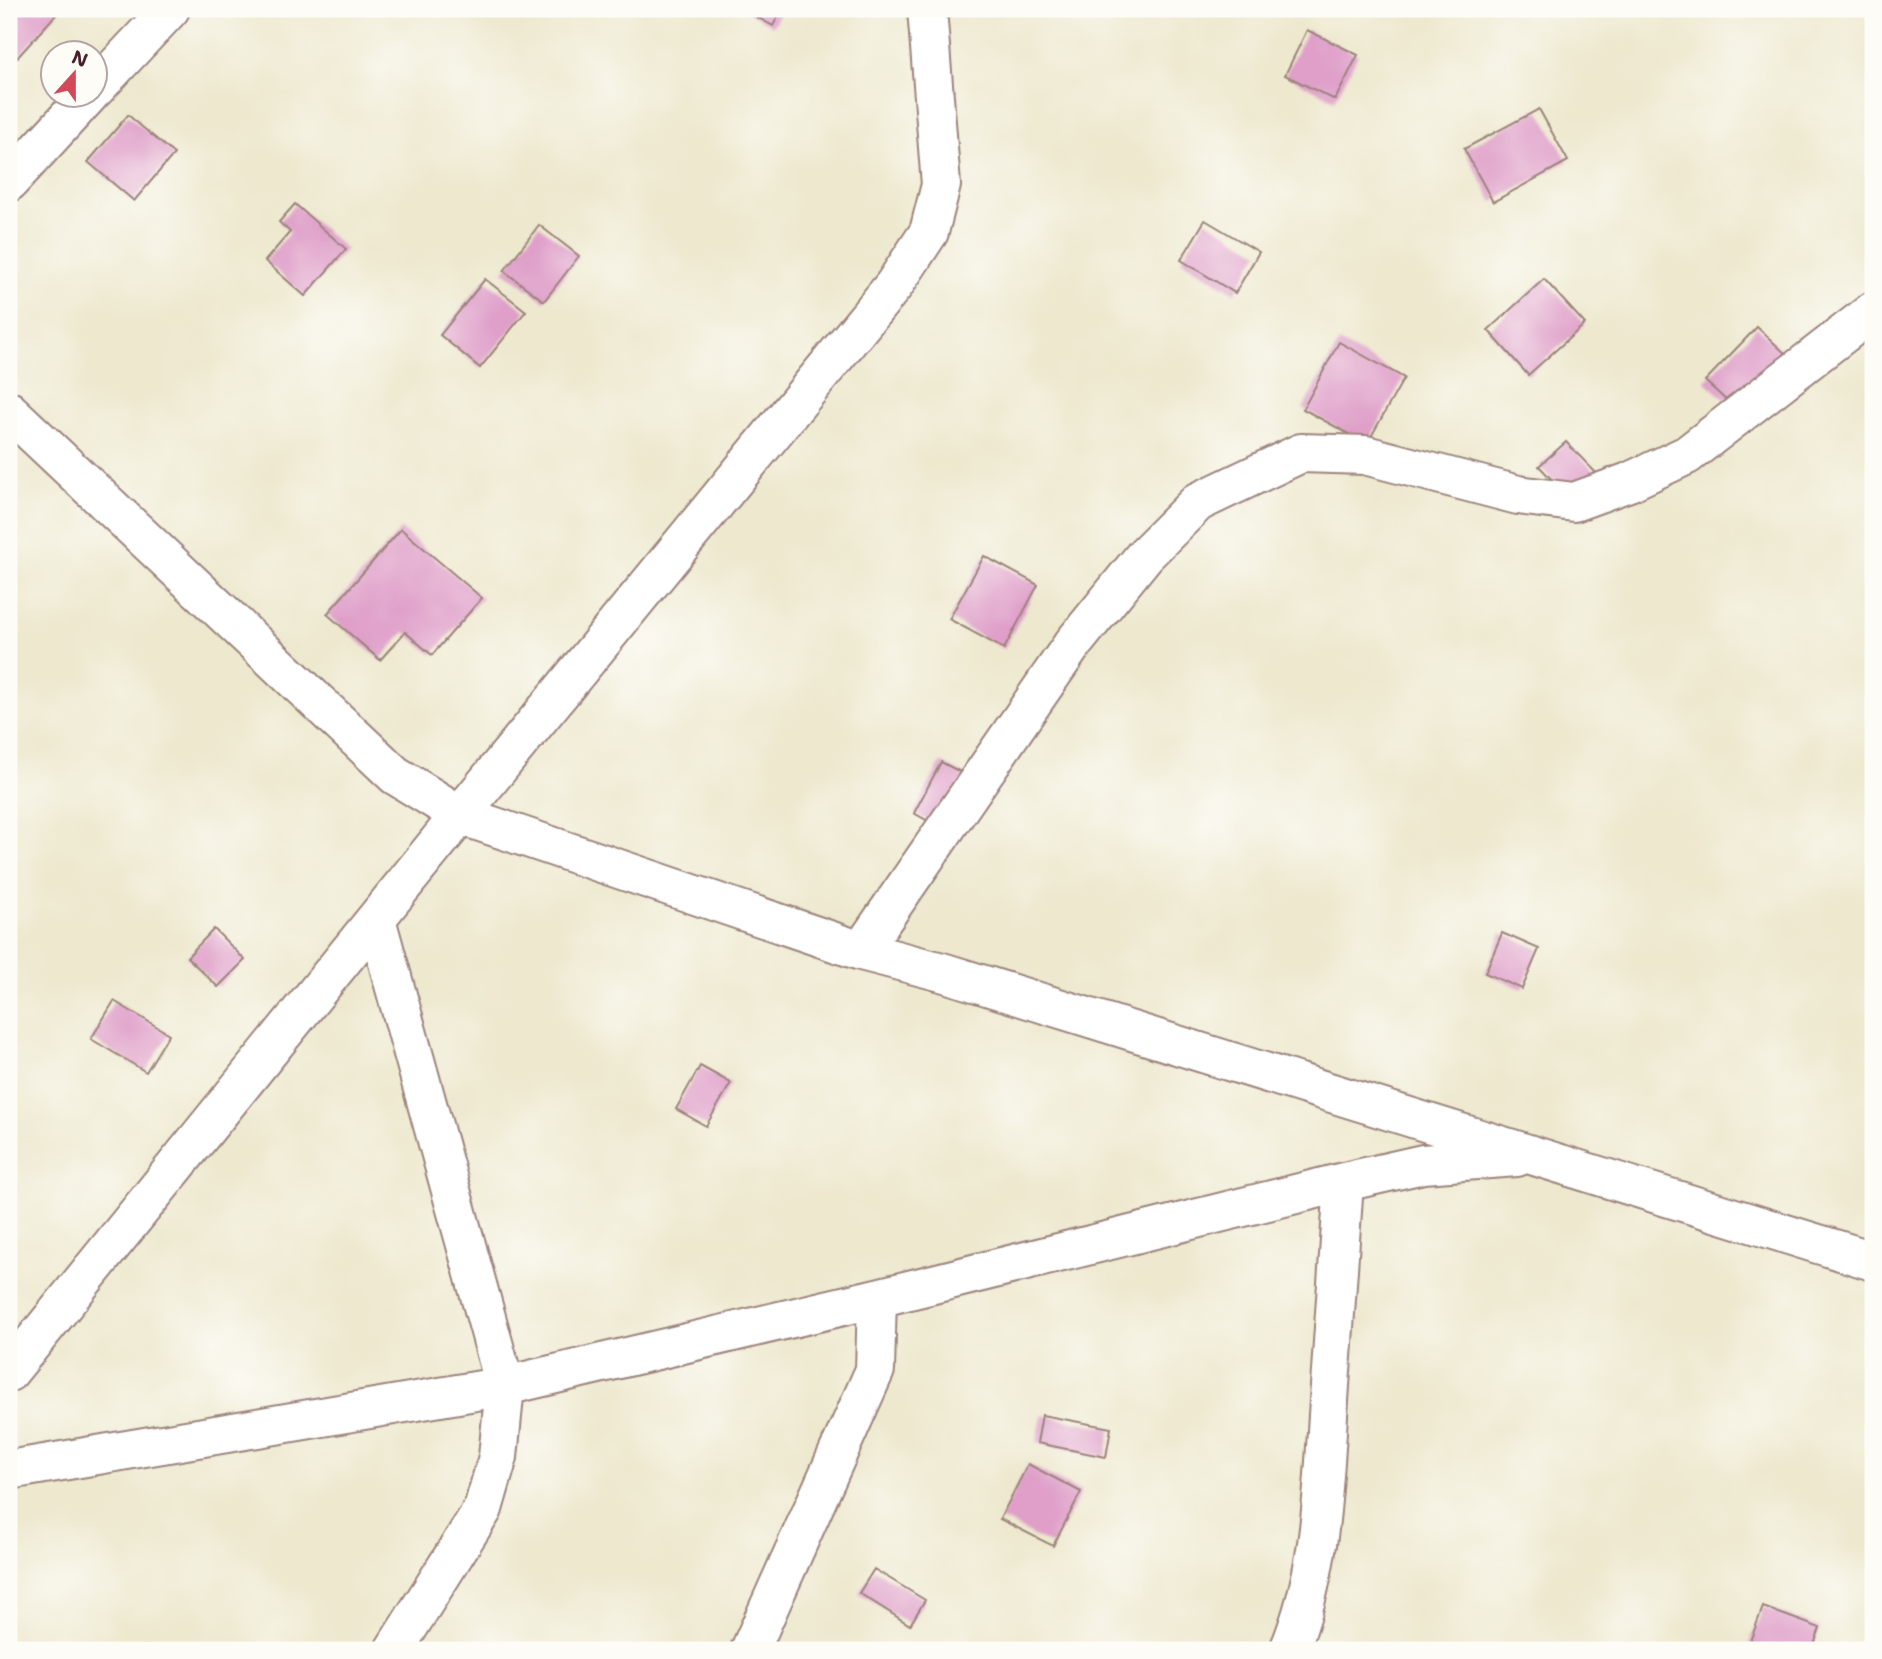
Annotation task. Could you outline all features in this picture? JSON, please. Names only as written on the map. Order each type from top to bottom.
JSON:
[{"type":"street","points":[[108,75],[170,9]]},
{"type":"street","points":[[9,1373],[460,815],[894,285],[929,232],[941,184],[928,9]]},
{"type":"street","points":[[9,182],[77,108]]},
{"type":"street","points":[[861,951],[1072,645],[1144,555],[1198,502],[1301,453],[1365,455],[1518,495],[1574,502],[1629,482],[1687,455],[1873,311]]},
{"type":"street","points":[[9,411],[395,775],[460,815],[861,951],[942,972],[1873,1261]]},
{"type":"street","points":[[376,919],[505,1386],[498,1457],[483,1509],[394,1650]]},
{"type":"street","points":[[9,1470],[505,1386],[1423,1164],[1540,1156]]},
{"type":"street","points":[[1289,1650],[1298,1628],[1314,1565],[1322,1508],[1344,1182]]},
{"type":"street","points":[[750,1650],[875,1370],[877,1298]]},
{"type":"building","points":[[9,9],[60,10],[17,58],[9,50]]},
{"type":"building","points":[[742,9],[782,9],[773,26]]},
{"type":"building","points":[[1307,30],[1358,55],[1335,100],[1285,75]]},
{"type":"building","points":[[1539,109],[1568,161],[1493,202],[1464,149]]},
{"type":"building","points":[[128,115],[174,154],[134,201],[88,162]]},
{"type":"building","points":[[295,204],[346,249],[305,296],[265,261],[290,232],[279,222]]},
{"type":"building","points":[[1205,220],[1259,252],[1235,293],[1181,260]]},
{"type":"building","points":[[539,225],[579,256],[544,301],[504,271]]},
{"type":"building","points":[[485,279],[526,311],[480,368],[440,335]]},
{"type":"building","points":[[1544,279],[1585,324],[1528,375],[1488,330]]},
{"type":"building","points":[[1757,327],[1790,358],[1739,412],[1705,381]]},
{"type":"building","points":[[1339,342],[1404,378],[1367,444],[1303,409]]},
{"type":"building","points":[[1566,442],[1599,476],[1572,501],[1539,466]]},
{"type":"building","points":[[401,529],[482,598],[432,655],[405,632],[380,660],[327,614]]},
{"type":"building","points":[[984,556],[1038,585],[1004,649],[949,619]]},
{"type":"building","points":[[941,762],[972,778],[944,830],[914,813]]},
{"type":"building","points":[[214,929],[245,960],[218,987],[187,957]]},
{"type":"building","points":[[1502,933],[1539,949],[1522,989],[1485,973]]},
{"type":"building","points":[[114,1001],[169,1034],[146,1072],[91,1039]]},
{"type":"building","points":[[700,1066],[731,1083],[706,1126],[676,1109]]},
{"type":"building","points":[[1042,1415],[1111,1428],[1106,1457],[1037,1443]]},
{"type":"building","points":[[1028,1464],[1081,1492],[1053,1546],[1000,1519]]},
{"type":"building","points":[[874,1569],[925,1600],[910,1625],[859,1593]]},
{"type":"building","points":[[1763,1607],[1820,1628],[1812,1650],[1768,1650],[1749,1644]]},
{"type":"building","points":[[143,1646],[170,1648],[170,1650],[142,1650]]}]
